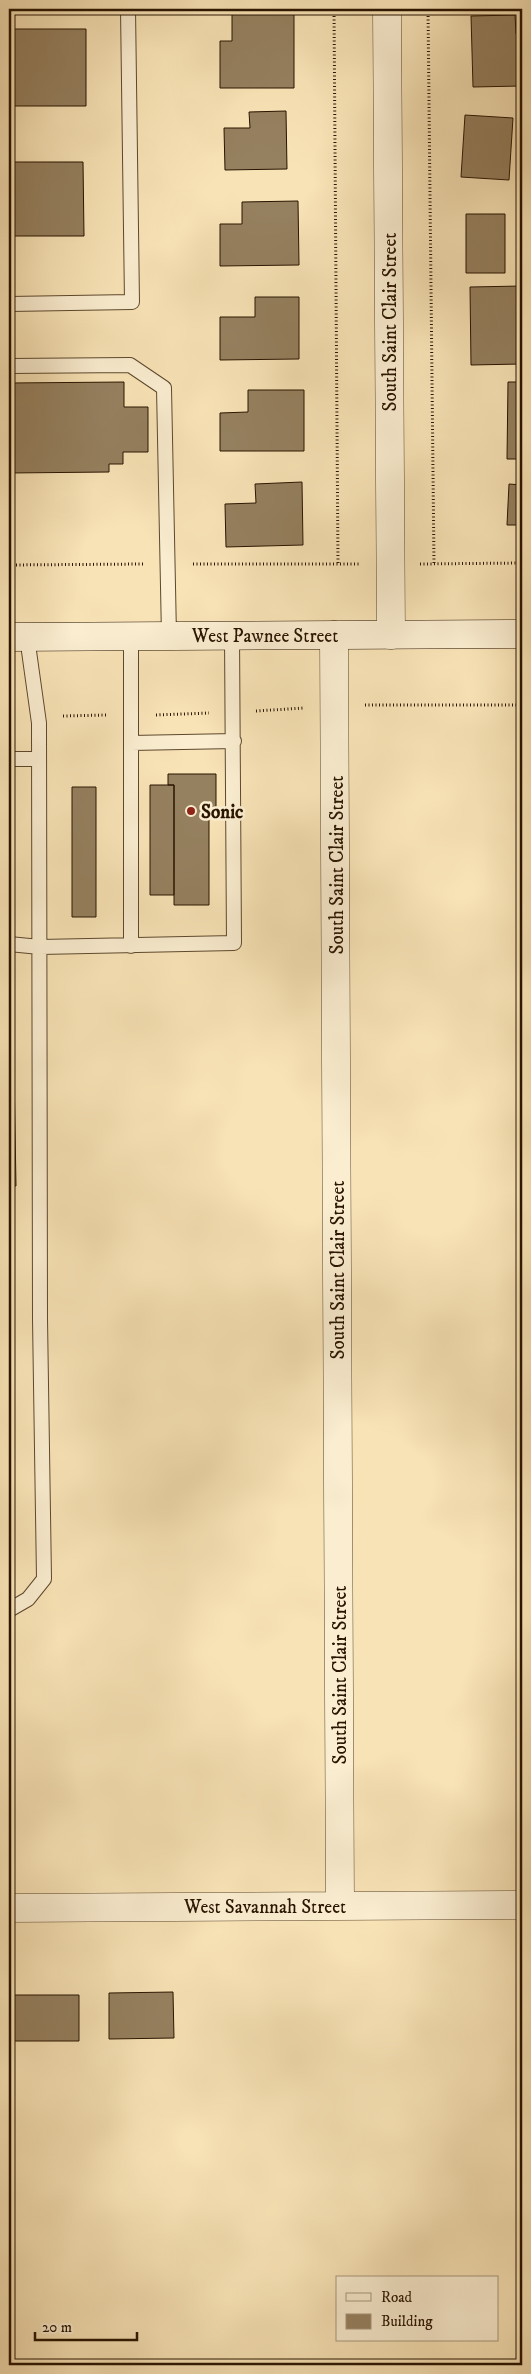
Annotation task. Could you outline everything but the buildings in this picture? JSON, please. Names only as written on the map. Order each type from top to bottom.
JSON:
[{"type":"street","name":"South Saint Clair Street","points":[[387,9],[390,635]]},
{"type":"street","name":"West Pawnee Street","points":[[18,637],[522,634]]},
{"type":"street","name":"South Saint Clair Street","points":[[334,635],[340,1906]]},
{"type":"street","name":"West Savannah Street","points":[[9,1908],[522,1906]]},
{"type":"lane","points":[[9,304],[132,302],[128,9]]},
{"type":"lane","points":[[9,366],[130,365],[164,388],[169,636]]},
{"type":"lane","points":[[9,944],[40,947],[234,944],[234,712],[232,635]]},
{"type":"lane","points":[[131,636],[131,946]]},
{"type":"lane","points":[[9,1610],[28,1599],[44,1578],[40,1319],[38,716],[18,637]]},
{"type":"lane","points":[[131,743],[234,741]]},
{"type":"lane","points":[[9,759],[39,759]]},
{"type":"path","points":[[334,9],[338,564]]},
{"type":"path","points":[[428,9],[434,564]]},
{"type":"path","points":[[9,565],[522,563]]},
{"type":"path","points":[[38,716],[234,712],[394,703],[522,706]]},
{"type":"place","name":"Sonic","points":[[191,811]]}]
